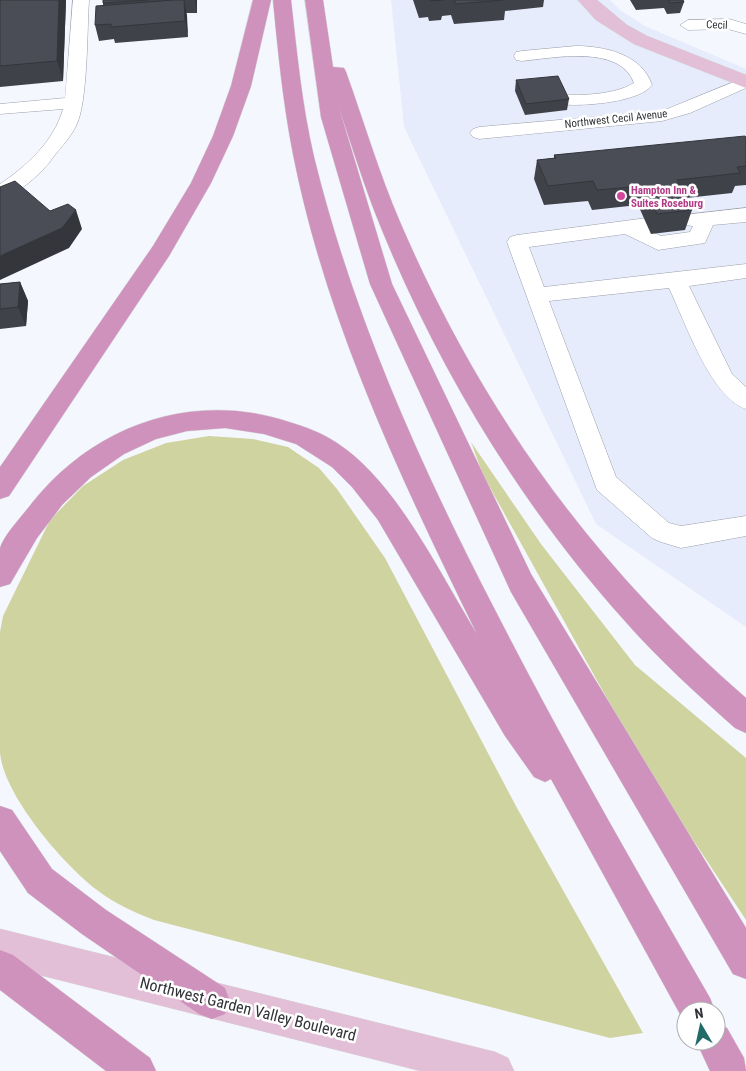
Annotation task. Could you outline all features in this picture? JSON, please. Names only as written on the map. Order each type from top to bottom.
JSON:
[{"type":"highway","points":[[0,488],[161,251],[202,183],[223,136],[241,86],[262,0]]},
{"type":"highway","points":[[282,0],[285,49],[292,103],[323,235],[357,334],[392,423],[434,516],[495,639],[608,856],[691,1001]]},
{"type":"highway","points":[[314,2],[389,222],[432,313],[488,420],[548,507],[612,589],[664,644],[746,718]]},
{"type":"highway","points":[[314,2],[331,117],[381,284],[521,583],[746,961]]},
{"type":"highway","points":[[0,575],[5,562],[41,508],[80,469],[130,437],[199,418],[237,418],[274,425],[307,437],[332,453],[364,481],[388,512],[516,726],[608,856]]},
{"type":"highway","points":[[0,822],[40,881],[94,922],[212,1001]]},
{"type":"highway","points":[[0,968],[137,1071]]},
{"type":"highway","points":[[720,1051],[731,1071]]},
{"type":"main road","points":[[587,0],[606,18],[642,39],[746,82]]},
{"type":"main road","name":"Northwest Garden Valley Boulevard","points":[[0,947],[495,1071]]},
{"type":"street","points":[[0,193],[25,176],[49,152],[68,125],[74,103],[81,0]]},
{"type":"street","name":"Cecil","points":[[688,25],[729,24],[746,29]]},
{"type":"street","points":[[522,56],[582,51],[606,52],[635,70],[643,85],[627,93],[588,97],[556,99],[538,93]]},
{"type":"street","name":"Northwest Cecil Avenue","points":[[479,132],[662,116],[692,108],[718,93],[746,82]]},
{"type":"street","points":[[0,109],[74,103]]},
{"type":"street","points":[[681,221],[746,216]]},
{"type":"street","points":[[706,218],[698,238],[658,243],[637,226],[517,242],[606,483],[661,531],[681,537],[746,526]]},
{"type":"street","points":[[538,295],[746,272]]},
{"type":"street","points":[[676,280],[723,379],[746,400]]},
{"type":"street","points":[[723,379],[746,377]]},
{"type":"shaded area","points":[[391,0],[610,0],[620,10],[645,26],[746,69],[746,627],[596,524],[404,127]]},
{"type":"green space","points":[[209,436],[253,439],[288,447],[319,468],[337,489],[385,558],[517,808],[643,1033],[610,1038],[154,920],[118,904],[84,879],[53,847],[24,809],[12,789],[4,770],[0,753],[0,632],[3,616],[50,520],[83,486],[123,460],[166,443]]},
{"type":"green space","points":[[471,442],[541,544],[635,665],[746,758],[746,920],[645,767],[483,475]]},
{"type":"building","points":[[0,0],[59,0],[57,61],[0,66]]},
{"type":"building","points":[[103,0],[147,0],[103,3]]},
{"type":"building","points":[[184,0],[185,21],[111,27],[111,24],[95,25],[96,6]]},
{"type":"building","points":[[454,0],[503,0],[456,4]]},
{"type":"building","points":[[669,0],[683,0],[684,2],[670,3]]},
{"type":"building","points":[[558,76],[569,99],[526,104],[516,80]]},
{"type":"building","points":[[745,136],[746,166],[737,167],[740,173],[677,180],[692,210],[657,214],[644,186],[597,190],[593,181],[548,186],[537,160],[556,158],[554,155]]},
{"type":"building","points":[[15,181],[50,211],[68,204],[76,210],[62,228],[0,256],[0,187]]},
{"type":"building","points":[[20,282],[18,307],[0,309],[0,284]]},
{"type":"place","name":"Hampton Inn & Suites Roseburg","points":[[621,196]]}]
